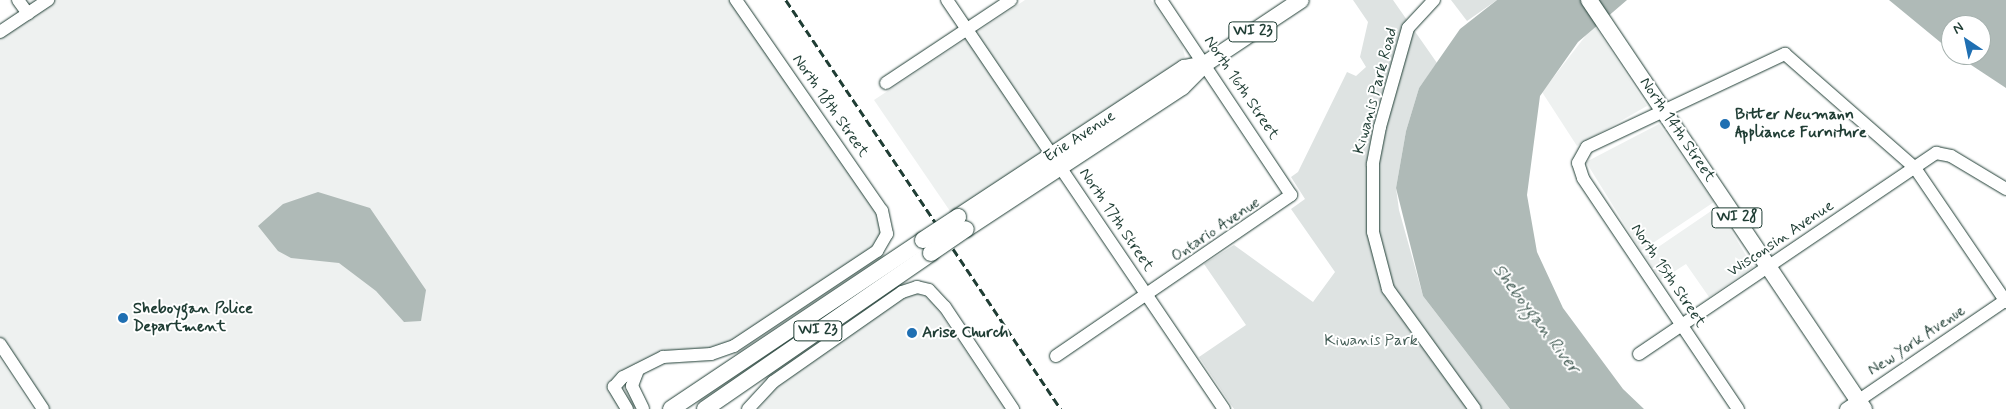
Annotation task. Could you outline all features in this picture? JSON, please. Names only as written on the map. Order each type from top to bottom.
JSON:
[{"type":"main road","name":"Erie Avenue","points":[[927,246],[1056,161],[1184,68],[1205,64],[1301,0]]},
{"type":"main road","name":"North 14th Street","points":[[1589,0],[1768,267],[1856,406]]},
{"type":"main road","name":"WI 23","points":[[671,409],[927,246]]},
{"type":"main road","name":"WI 23","points":[[705,409],[927,246]]},
{"type":"street","points":[[18,0],[28,14]]},
{"type":"street","points":[[0,32],[48,0]]},
{"type":"street","name":"North 18th Street","points":[[638,370],[669,355],[711,354],[734,346],[877,251],[887,234],[882,211],[736,0]]},
{"type":"street","name":"North 17th Street","points":[[947,0],[1224,409]]},
{"type":"street","points":[[886,83],[1011,0]]},
{"type":"street","name":"North 16th Street","points":[[1161,0],[1291,196]]},
{"type":"street","name":"Kiwanis Park Road","points":[[1434,0],[1408,28],[1380,128],[1374,164],[1373,232],[1388,289],[1475,409]]},
{"type":"street","points":[[1664,110],[1785,54],[1915,168],[2006,301]]},
{"type":"street","name":"North 15th Street","points":[[1664,110],[1586,148],[1579,159],[1583,178],[1738,409]]},
{"type":"street","name":"Wisconsin Avenue","points":[[1639,354],[1915,168],[1942,152],[2006,189]]},
{"type":"street","name":"Ontario Avenue","points":[[1056,356],[1291,196]]},
{"type":"street","points":[[748,409],[773,382],[902,292],[917,287],[929,290],[1014,409]]},
{"type":"street","name":"New York Avenue","points":[[1856,406],[2006,301]]},
{"type":"street","points":[[0,344],[43,409]]},
{"type":"street","points":[[627,409],[615,385],[638,370]]},
{"type":"street","points":[[638,370],[632,386],[644,409]]},
{"type":"shaded area","points":[[18,0],[736,0],[882,212],[885,240],[734,346],[671,356],[623,383],[643,409],[43,409],[0,344],[0,33],[28,14]]},
{"type":"shaded area","points":[[1025,0],[1151,0],[1182,45],[1185,57],[952,214],[874,100]]},
{"type":"shaded area","points":[[1594,25],[1647,106],[1577,146],[1542,92]]},
{"type":"shaded area","points":[[1659,124],[1714,202],[1641,251],[1586,162]]},
{"type":"shaded area","points":[[1717,207],[1753,267],[1709,297],[1686,264],[1661,280],[1645,256]]},
{"type":"shaded area","points":[[917,293],[932,301],[1005,409],[758,409],[774,389],[901,298]]},
{"type":"shaded area","points":[[0,359],[33,409],[0,409]]},
{"type":"green space","name":"Kiwanis Park","points":[[1353,0],[1393,0],[1437,63],[1419,88],[1406,131],[1396,188],[1399,210],[1423,296],[1510,409],[1234,409],[1199,357],[1246,325],[1204,264],[1234,245],[1313,302],[1335,272],[1291,209],[1305,199],[1291,177],[1298,172],[1347,72],[1356,76],[1366,67],[1360,57],[1368,22]]},
{"type":"green space","points":[[1451,0],[1497,0],[1467,21]]},
{"type":"water","name":"Sheboygan River","points":[[1497,0],[1627,0],[1578,42],[1540,96],[1527,195],[1537,252],[1563,308],[1623,389],[1644,409],[1510,409],[1423,296],[1396,188],[1406,131],[1419,88],[1460,29]]},
{"type":"water","points":[[1889,0],[2006,0],[2006,88],[1971,65],[1991,65],[1991,15],[1941,15],[1941,43]]},
{"type":"water","points":[[318,192],[370,208],[426,290],[421,321],[404,322],[376,291],[339,263],[291,258],[278,251],[258,226],[283,204]]},
{"type":"railway","points":[[786,0],[1061,409]]},
{"type":"place","name":"Bitter Neumann Appliance Furniture","points":[[1725,124]]},
{"type":"place","name":"Sheboygan Police Department","points":[[123,318]]},
{"type":"place","name":"Arise Church","points":[[912,333]]}]
